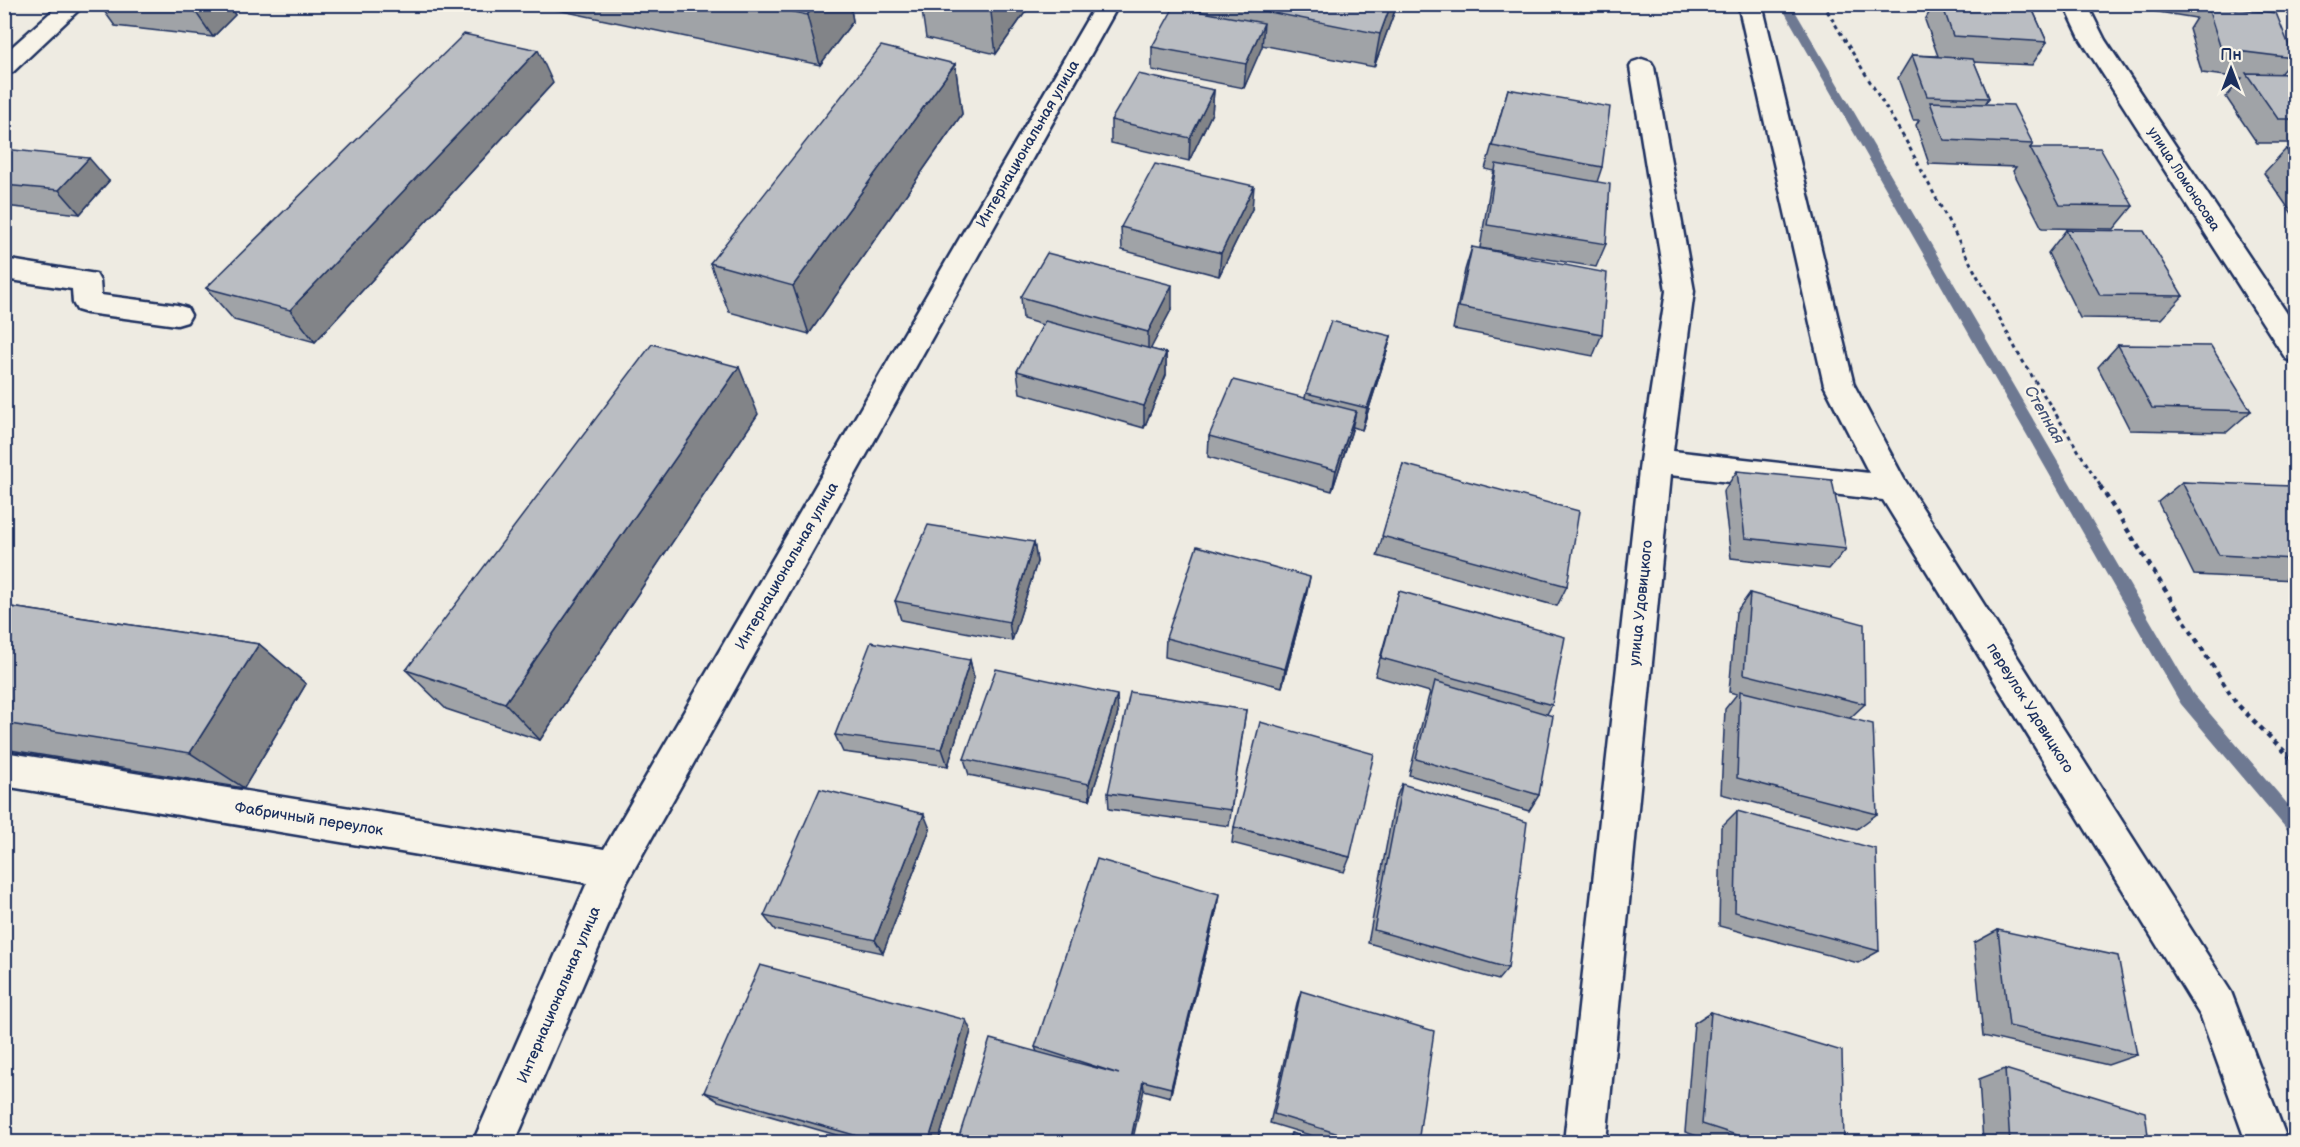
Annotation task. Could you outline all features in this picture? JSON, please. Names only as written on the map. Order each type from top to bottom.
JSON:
[{"type":"street","points":[[4,67],[74,4]]},
{"type":"street","name":"Интернациональная улица","points":[[494,1143],[614,869],[1108,4]]},
{"type":"street","name":"переулок Удовицкого","points":[[1750,4],[1839,385],[1893,488],[2217,1006],[2267,1143]]},
{"type":"street","name":"улица Ломоносова","points":[[2075,4],[2094,40],[2295,351]]},
{"type":"street","name":"улица Удовицкого","points":[[1585,1143],[1656,461],[1680,291],[1642,68]]},
{"type":"street","points":[[4,268],[86,281],[87,303],[177,315]]},
{"type":"street","points":[[1656,461],[1893,488]]},
{"type":"street","name":"Фабричный переулок","points":[[4,769],[614,869]]},
{"type":"path","points":[[1823,4],[1906,141],[2019,355],[2081,455],[2236,703],[2295,763]]},
{"type":"building","points":[[757,4],[816,4],[807,15]]},
{"type":"building","points":[[1229,4],[1391,4],[1380,34]]},
{"type":"building","points":[[1942,4],[2030,4],[2047,42],[1953,36]]},
{"type":"building","points":[[2207,5],[2276,13],[2294,58],[2221,49]]},
{"type":"building","points":[[1174,7],[1264,23],[1246,64],[1152,47]]},
{"type":"building","points":[[464,34],[538,50],[290,310],[206,288]]},
{"type":"building","points":[[881,46],[955,64],[793,286],[710,263]]},
{"type":"building","points":[[1912,55],[1973,59],[1989,98],[1927,96]]},
{"type":"building","points":[[2246,73],[2295,74],[2295,119],[2278,119]]},
{"type":"building","points":[[1138,74],[1214,90],[1190,138],[1111,120]]},
{"type":"building","points":[[1508,89],[1610,107],[1602,167],[1492,146]]},
{"type":"building","points":[[1930,102],[2013,105],[2033,144],[1944,140]]},
{"type":"building","points":[[2030,148],[2100,148],[2133,206],[2060,205]]},
{"type":"building","points":[[4,149],[89,158],[59,190],[4,185]]},
{"type":"building","points":[[2286,149],[2295,150],[2295,163]]},
{"type":"building","points":[[1155,164],[1254,186],[1221,253],[1121,227]]},
{"type":"building","points":[[1496,164],[1610,184],[1606,244],[1487,225]]},
{"type":"building","points":[[2066,230],[2144,231],[2183,296],[2100,295]]},
{"type":"building","points":[[1472,247],[1607,273],[1602,334],[1459,307]]},
{"type":"building","points":[[1047,253],[1172,285],[1148,332],[1021,297]]},
{"type":"building","points":[[1045,321],[1166,353],[1144,406],[1017,371]]},
{"type":"building","points":[[1331,321],[1391,336],[1367,408],[1306,393]]},
{"type":"building","points":[[652,344],[739,367],[505,703],[406,670]]},
{"type":"building","points":[[2118,345],[2211,346],[2251,411],[2152,408]]},
{"type":"building","points":[[1233,380],[1356,411],[1336,470],[1209,436]]},
{"type":"building","points":[[1403,464],[1579,511],[1567,586],[1382,536]]},
{"type":"building","points":[[1737,471],[1832,480],[1846,549],[1745,538]]},
{"type":"building","points":[[2182,482],[2291,486],[2295,494],[2295,559],[2219,555]]},
{"type":"building","points":[[928,525],[1034,542],[1009,622],[895,601]]},
{"type":"building","points":[[1197,546],[1310,577],[1285,669],[1166,638]]},
{"type":"building","points":[[1399,591],[1565,637],[1552,705],[1381,658]]},
{"type":"building","points":[[1750,593],[1864,624],[1865,704],[1744,674]]},
{"type":"building","points":[[4,606],[259,644],[190,753],[4,723]]},
{"type":"building","points":[[871,642],[970,660],[942,749],[835,735]]},
{"type":"building","points":[[996,669],[1117,695],[1089,784],[964,759]]},
{"type":"building","points":[[1435,681],[1553,716],[1539,795],[1416,759]]},
{"type":"building","points":[[1740,691],[1873,724],[1877,814],[1737,778]]},
{"type":"building","points":[[1130,692],[1246,710],[1231,810],[1108,793]]},
{"type":"building","points":[[1260,722],[1374,754],[1350,857],[1234,827]]},
{"type":"building","points":[[1402,784],[1527,822],[1508,968],[1374,930]]},
{"type":"building","points":[[820,789],[924,814],[875,940],[764,916]]},
{"type":"building","points":[[1737,811],[1876,849],[1879,951],[1735,912]]},
{"type":"building","points":[[1097,859],[1219,894],[1171,1088],[1143,1081],[1130,1143],[957,1143],[990,1039],[1119,1074],[1035,1047]]},
{"type":"building","points":[[1998,930],[2118,956],[2137,1055],[2009,1026]]},
{"type":"building","points":[[760,965],[966,1020],[928,1143],[882,1143],[704,1092]]},
{"type":"building","points":[[1301,991],[1434,1031],[1418,1143],[1368,1143],[1274,1114]]},
{"type":"building","points":[[1711,1012],[1842,1051],[1844,1143],[1761,1143],[1702,1124]]},
{"type":"building","points":[[2005,1069],[2145,1112],[2149,1143],[2010,1143]]},
{"type":"building","points":[[1291,1133],[1324,1143],[1289,1143]]},
{"type":"waterway","name":"Степная","points":[[1785,4],[2187,699],[2296,827]]}]
